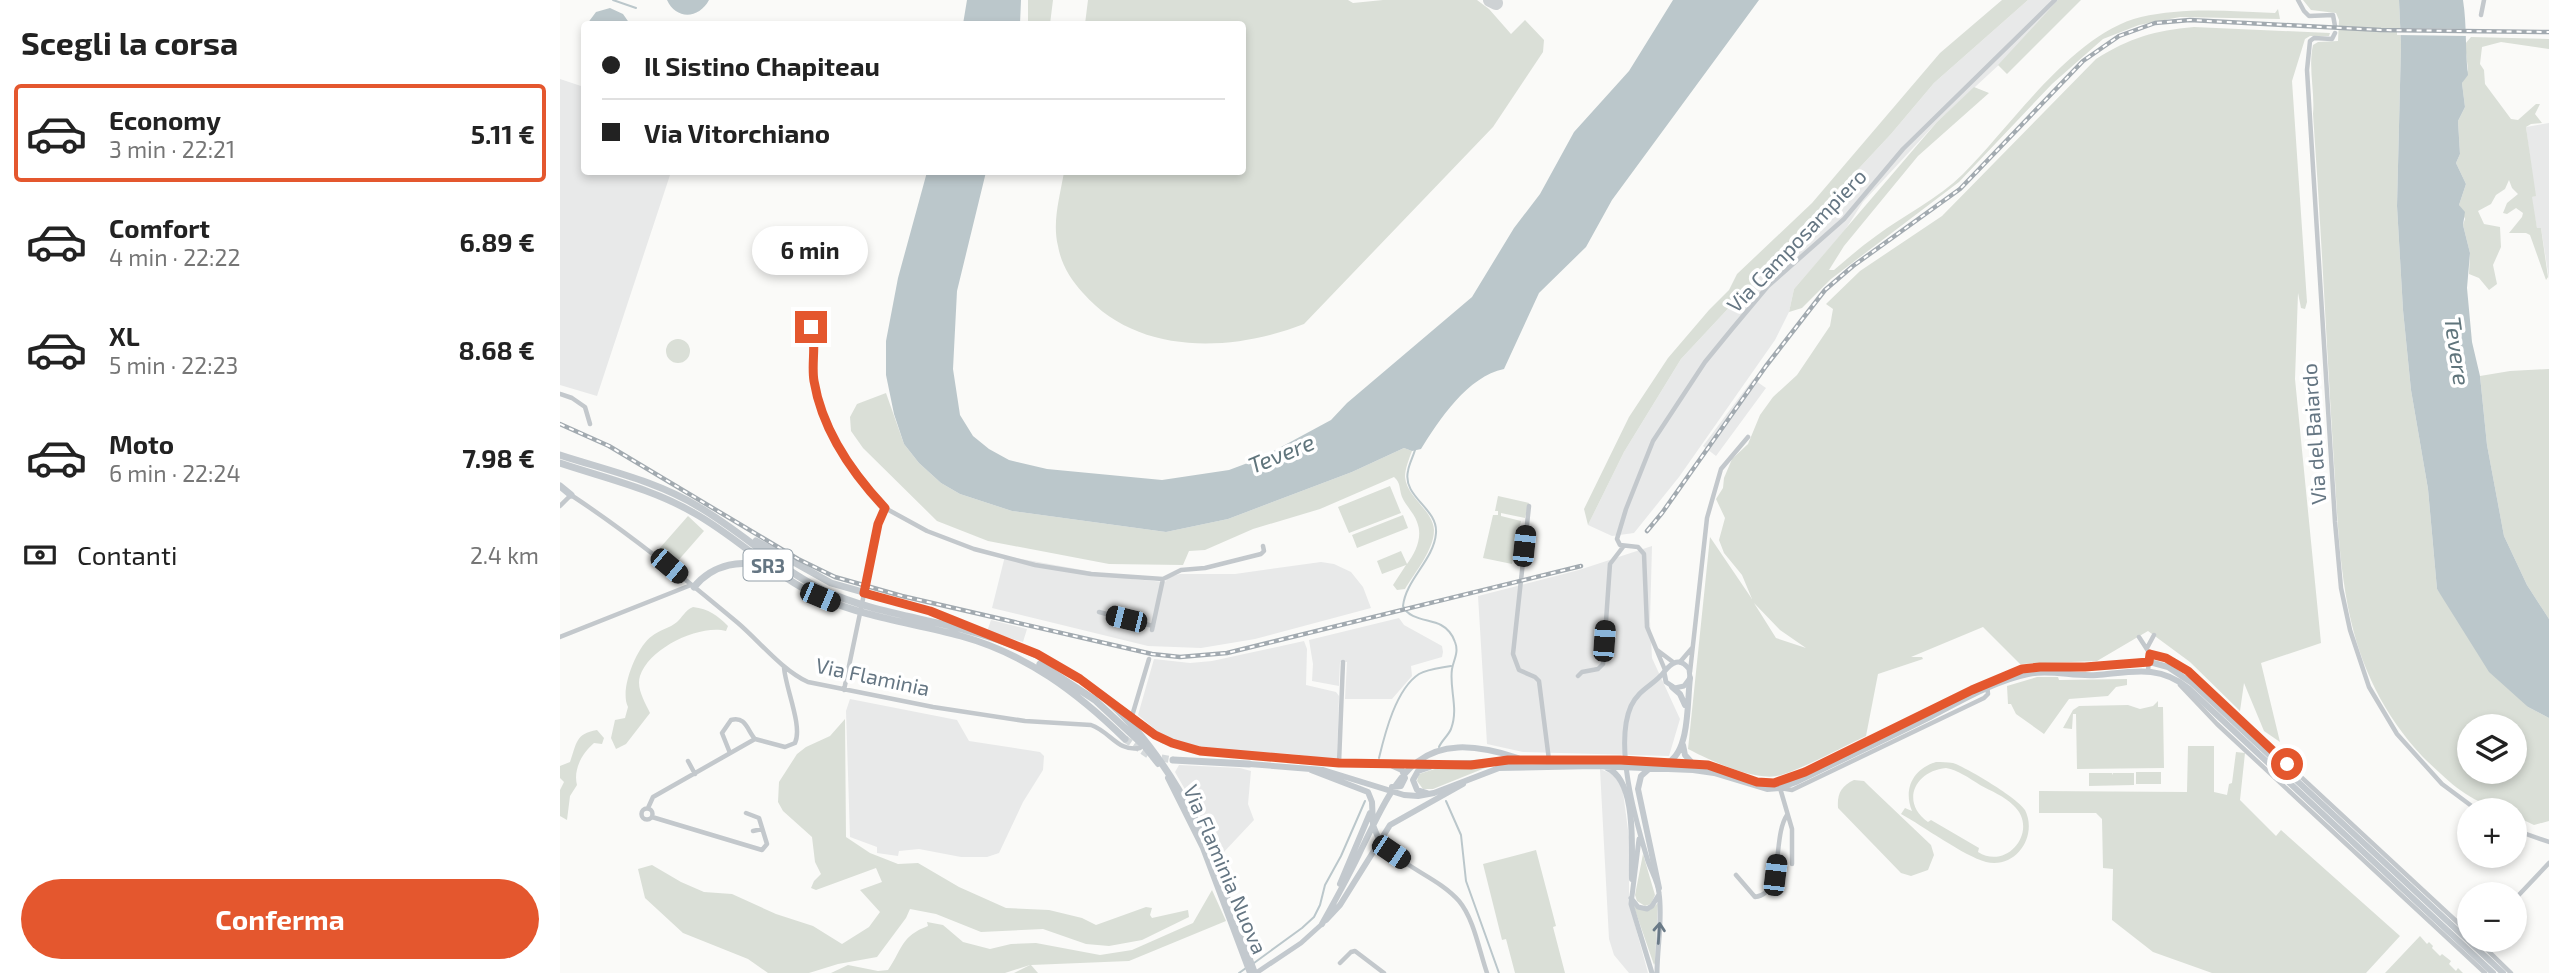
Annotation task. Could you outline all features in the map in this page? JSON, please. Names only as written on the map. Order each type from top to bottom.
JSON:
[{"type":"highway","name":"SR3","points":[[560,455],[654,485],[698,506],[786,569],[838,596],[865,606],[984,635],[1046,659],[1080,679],[1109,701],[1154,749],[1195,819]]},
{"type":"highway","name":"SR3","points":[[560,463],[650,492],[688,509],[793,582],[820,597],[859,612],[1004,648],[1055,672],[1095,699],[1141,747]]},
{"type":"highway","points":[[560,486],[570,495]]},
{"type":"highway","points":[[724,523],[826,581],[930,611],[984,635]]},
{"type":"highway","points":[[693,586],[711,573],[741,562],[755,564],[793,582]]},
{"type":"highway","points":[[970,639],[1012,655],[1045,673],[1084,700],[1125,740]]},
{"type":"highway","points":[[1109,701],[1163,740],[1200,751]]},
{"type":"highway","points":[[1173,760],[1249,764]]},
{"type":"main road","points":[[1200,751],[1339,763],[1438,765],[1549,760],[1693,764],[1717,767],[1762,783],[1778,782],[2032,667],[2085,667],[2150,658],[2184,677],[2301,781],[2457,929]]},
{"type":"main road","points":[[1249,764],[1299,766],[1328,771],[1408,795],[1434,793],[1499,768],[1598,766],[1703,771],[1756,787],[1780,788],[1889,740],[1987,686],[2031,673],[2088,675],[2148,670],[2172,677],[2188,688],[2310,802],[2384,876],[2493,973]]},
{"type":"main road","points":[[1690,676],[1683,742],[1685,755],[1693,764]]},
{"type":"main road","points":[[1671,686],[1682,696],[1686,710]]},
{"type":"main road","points":[[1668,763],[1678,756],[1683,742]]},
{"type":"main road","name":"Via Flaminia Nuova","points":[[1141,747],[1167,776],[1193,825],[1254,973]]},
{"type":"main road","points":[[1322,923],[1390,792],[1412,765],[1433,753],[1456,747],[1497,751],[1526,761]]},
{"type":"main road","points":[[1379,786],[1397,788],[1404,783],[1402,770],[1388,764]]},
{"type":"main road","points":[[1434,793],[1418,791],[1413,784],[1413,778],[1420,770],[1438,765]]},
{"type":"main road","points":[[1299,766],[1364,789],[1372,800],[1373,825],[1379,840]]},
{"type":"main road","points":[[1598,766],[1613,771],[1621,778],[1624,786],[1633,834],[1633,879]]},
{"type":"main road","points":[[1650,768],[1641,776],[1638,789],[1659,891]]},
{"type":"main road","points":[[1322,923],[1340,905],[1379,840],[1395,820],[1457,789],[1469,779]]},
{"type":"main road","points":[[1332,905],[1371,811]]},
{"type":"main road","name":"Via Flaminia Nuova","points":[[1195,819],[1215,864],[1246,953]]},
{"type":"main road","points":[[2480,952],[2503,973]]},
{"type":"street","name":"Via Camposampiero","points":[[1624,547],[1618,542],[1618,534],[1648,451],[1705,362],[1769,286],[1844,219],[1903,149],[2056,0]]},
{"type":"street","points":[[2298,0],[2309,16],[2333,15],[2335,26]]},
{"type":"street","points":[[2480,15],[2484,0]]},
{"type":"street","name":"Via del Baiardo","points":[[2335,33],[2332,39],[2314,38],[2310,41],[2307,70],[2335,522],[2343,598],[2358,659],[2377,704],[2397,734],[2430,772],[2462,798]]},
{"type":"street","points":[[813,332],[822,310]]},
{"type":"street","points":[[804,322],[811,326],[813,332],[814,379],[826,422],[846,458],[885,508],[936,535],[1010,559],[1074,572],[1163,579],[1181,570],[1205,568],[1261,554],[1264,551],[1263,546]]},
{"type":"street","points":[[560,394],[572,397],[586,407],[590,424]]},
{"type":"street","points":[[1649,684],[1684,686],[1690,676],[1707,518],[1712,497],[1721,469],[1748,437]]},
{"type":"street","points":[[560,506],[570,495]]},
{"type":"street","name":"Via Flaminia","points":[[570,495],[626,532],[761,643],[783,666],[808,681],[844,690],[1025,720],[1091,725],[1098,727],[1124,749],[1141,747]]},
{"type":"street","points":[[1529,506],[1513,654],[1519,670],[1539,681],[1549,760]]},
{"type":"street","points":[[844,690],[874,547],[885,508]]},
{"type":"street","points":[[1578,676],[1582,672],[1598,669],[1603,664],[1610,564],[1624,547],[1639,548],[1645,555],[1645,617],[1665,671],[1665,680],[1671,686]]},
{"type":"street","points":[[1099,612],[1152,628],[1163,579]]},
{"type":"street","points":[[560,637],[693,586]]},
{"type":"street","points":[[2147,648],[2154,635]]},
{"type":"street","points":[[1654,973],[1659,891],[1638,825],[1624,744],[1625,725],[1634,701],[1649,684],[1689,653],[1696,637]]},
{"type":"street","points":[[2139,638],[2147,648],[2150,658],[2148,670]]},
{"type":"street","points":[[1654,647],[1687,666],[1690,676]]},
{"type":"street","points":[[2150,658],[2166,658],[2183,668],[2253,731],[2301,781]]},
{"type":"street","points":[[1132,716],[1149,659]]},
{"type":"street","points":[[1339,763],[1343,663]]},
{"type":"street","points":[[746,813],[759,818],[767,844],[762,850],[643,816],[643,811],[648,808],[653,797],[755,739],[785,747],[794,744],[798,732],[783,666]]},
{"type":"street","points":[[2172,677],[2217,724],[2384,876],[2485,973]]},
{"type":"street","points":[[730,753],[722,733],[731,720],[745,722],[755,739]]},
{"type":"street","points":[[2252,740],[2253,731]]},
{"type":"street","points":[[688,761],[695,774]]},
{"type":"street","points":[[1780,788],[1791,829],[1791,864]]},
{"type":"street","points":[[2301,803],[2310,802]]},
{"type":"street","points":[[648,808],[652,811],[652,817]]},
{"type":"street","points":[[1736,875],[1752,896],[1760,897],[1767,892],[1775,875],[1781,824],[1787,814]]},
{"type":"street","points":[[1638,825],[1639,853],[1631,897],[1634,920],[1654,973]]},
{"type":"street","points":[[753,831],[762,829]]},
{"type":"street","points":[[2527,835],[2549,842]]},
{"type":"street","points":[[1379,840],[1391,852],[1458,900],[1469,919],[1487,973]]},
{"type":"street","points":[[2527,886],[2549,863]]},
{"type":"street","points":[[1631,897],[1638,907],[1647,909],[1654,905],[1659,891]]},
{"type":"street","points":[[2434,905],[2457,923]]},
{"type":"street","points":[[1254,973],[1301,943],[1322,923]]},
{"type":"street","points":[[1340,963],[1355,951],[1384,973]]},
{"type":"street","points":[[2490,952],[2511,973]]},
{"type":"street","points":[[2474,963],[2483,963]]},
{"type":"shaded area","points":[[1028,0],[1053,0],[1050,21],[1028,21]]},
{"type":"shaded area","points":[[1088,0],[1348,0],[1353,3],[1383,0],[1477,0],[1489,9],[1511,34],[1525,20],[1544,40],[1543,52],[1493,127],[1304,324],[1247,340],[1187,343],[1158,338],[1131,328],[1105,314],[1074,283],[1061,259],[1056,237],[1056,218],[1063,175],[1246,175],[1246,21],[1085,21]]},
{"type":"shaded area","points":[[2002,0],[2028,0],[1934,83],[1891,134],[1681,359],[1624,452],[1588,525],[1584,509],[1629,417],[1668,358],[1729,290],[1737,274],[1812,203],[1940,53]]},
{"type":"shaded area","points":[[2028,0],[2061,0],[2027,39],[1937,122],[1863,202],[1845,230],[1794,289],[1789,312],[1775,340],[1679,477],[1634,533],[1612,536],[1588,525],[1624,452],[1681,359],[1891,134],[1934,83]]},
{"type":"shaded area","points":[[2058,0],[2081,0],[2007,74],[1998,65]]},
{"type":"shaded area","points":[[2303,0],[2399,0],[2401,45],[2397,206],[2403,310],[2411,390],[2428,489],[2437,589],[2528,707],[2549,718],[2549,821],[2534,825],[2527,822],[2527,798],[2473,798],[2457,788],[2424,758],[2384,705],[2364,665],[2351,621],[2339,535],[2311,71],[2313,45],[2318,42],[2338,41],[2339,20],[2336,13],[2311,10]]},
{"type":"shaded area","points":[[2278,9],[2280,19],[2180,17],[2139,25],[2103,39],[2052,84],[1959,182],[1831,279],[1802,308],[1789,312],[1794,289],[1937,122],[1974,87],[1989,93],[1918,156],[1844,246],[1829,270],[1834,270],[1876,236],[1953,183],[2045,83],[2091,41],[2116,26],[2141,17],[2174,12],[2208,10],[2275,13]]},
{"type":"shaded area","points":[[2194,27],[2330,33],[2329,36],[2310,36],[2305,39],[2292,81],[2307,302],[2305,309],[2301,308],[2298,293],[2295,379],[2321,643],[2261,663],[2280,742],[2264,731],[2244,683],[2240,711],[2190,662],[2148,631],[2097,661],[2020,664],[1983,627],[1911,657],[1923,659],[1878,674],[1866,736],[1802,767],[1781,775],[1760,776],[1734,769],[1688,749],[1710,537],[1752,599],[1742,575],[1724,553],[1719,540],[1725,518],[1716,499],[1723,488],[1732,459],[1748,444],[1760,415],[1773,397],[1797,375],[1830,326],[1833,309],[1826,304],[1860,271],[1942,216],[2096,59],[2132,40]],"holes":[[[1754,603],[1780,630],[1806,648],[1776,638]]]},
{"type":"shaded area","points":[[2471,37],[2549,39],[2549,49],[2501,42],[2482,47],[2480,64],[2484,70],[2485,84],[2511,119],[2518,120],[2536,104],[2540,104],[2535,114],[2542,123],[2526,127],[2536,196],[2532,197],[2537,228],[2541,228],[2548,277],[2546,280],[2530,235],[2509,233],[2523,213],[2516,208],[2507,214],[2503,213],[2507,203],[2518,194],[2509,180],[2505,189],[2496,195],[2491,204],[2478,211],[2484,224],[2500,227],[2501,247],[2493,265],[2497,284],[2489,290],[2479,278],[2469,274],[2470,253],[2463,225],[2465,219],[2459,205],[2466,184],[2456,163],[2460,154],[2458,121],[2465,107],[2462,83],[2468,70],[2465,44]]},
{"type":"shaded area","points":[[560,79],[581,86],[581,175],[670,175],[597,396],[560,385]]},
{"type":"shaded area","points":[[2549,123],[2549,279],[2541,228],[2537,228],[2531,197],[2535,196],[2526,127]]},
{"type":"shaded area","points":[[678,339],[687,342],[690,351],[687,360],[678,363],[669,360],[666,351],[669,342]]},
{"type":"shaded area","points":[[2549,369],[2549,619],[2527,585],[2504,536],[2487,445],[2480,376]]},
{"type":"shaded area","points":[[1753,379],[1766,388],[1716,456],[1703,446]]},
{"type":"shaded area","points":[[886,393],[904,444],[919,463],[941,483],[960,494],[1012,511],[1166,532],[1228,519],[1352,472],[1404,448],[1412,451],[1405,477],[1407,484],[1433,523],[1433,538],[1405,589],[1397,590],[1393,585],[1406,565],[1382,574],[1377,561],[1401,551],[1407,564],[1416,549],[1419,528],[1394,477],[1320,509],[1253,529],[1205,550],[1189,551],[1183,565],[1109,564],[988,541],[937,521],[863,448],[851,431],[850,417],[857,404]]},
{"type":"shaded area","points":[[1390,486],[1401,513],[1349,533],[1338,507]]},
{"type":"shaded area","points":[[1498,496],[1529,503],[1525,518],[1501,513],[1501,516],[1521,521],[1512,564],[1483,558],[1493,515],[1498,515],[1498,511],[1495,511]]},
{"type":"shaded area","points":[[1403,515],[1408,528],[1357,548],[1352,535]]},
{"type":"shaded area","points":[[688,516],[704,531],[676,563],[659,549]]},
{"type":"shaded area","points":[[1652,546],[1652,658],[1680,719],[1669,756],[1523,752],[1487,744],[1478,596],[1579,570]]},
{"type":"shaded area","points":[[1005,556],[1132,579],[1165,582],[1169,577],[1180,574],[1235,574],[1321,562],[1334,564],[1351,572],[1363,587],[1371,608],[1255,639],[1201,648],[1148,646],[992,608]]},
{"type":"shaded area","points":[[693,607],[704,609],[716,616],[728,626],[726,631],[703,631],[690,635],[677,640],[654,656],[645,666],[639,681],[650,713],[626,744],[616,749],[611,738],[615,720],[625,718],[628,707],[626,690],[635,658],[646,641],[674,624]]},
{"type":"shaded area","points":[[1399,618],[1404,625],[1442,646],[1443,652],[1442,657],[1411,666],[1412,676],[1392,699],[1345,699],[1347,662],[1340,662],[1339,686],[1312,681],[1313,664],[1309,640]]},
{"type":"shaded area","points":[[991,620],[1027,629],[1023,642],[990,632],[988,629]]},
{"type":"shaded area","points":[[1304,641],[1307,649],[1306,685],[1336,692],[1339,696],[1337,760],[1292,754],[1217,750],[1184,744],[1163,736],[1138,715],[1154,659],[1190,663],[1212,661]]},
{"type":"shaded area","points":[[2037,677],[2058,677],[2059,680],[2127,679],[2127,685],[2116,687],[2108,696],[2069,699],[2044,734],[2016,714],[2011,704],[2008,704],[2007,686]]},
{"type":"shaded area","points":[[850,699],[957,720],[969,741],[1040,752],[1044,756],[1043,770],[1023,802],[999,853],[987,857],[961,857],[919,849],[899,851],[898,856],[877,853],[877,847],[850,837],[846,711]]},
{"type":"shaded area","points":[[2158,701],[2158,707],[2163,707],[2164,768],[2077,769],[2076,714],[2073,714],[2072,729],[2063,728],[2073,710],[2079,706],[2128,705],[2140,709],[2153,706]]},
{"type":"shaded area","points":[[845,719],[846,837],[870,853],[898,864],[918,863],[959,887],[1006,908],[1049,910],[1082,918],[1096,925],[1146,907],[1152,908],[1152,918],[1188,910],[1189,917],[1142,940],[1109,946],[1086,944],[1043,929],[981,932],[936,914],[910,909],[877,957],[838,964],[809,973],[768,973],[748,959],[683,933],[645,898],[638,869],[652,865],[704,892],[732,894],[776,914],[813,926],[842,944],[869,927],[880,912],[860,890],[882,882],[876,868],[816,890],[811,888],[821,874],[815,862],[812,837],[783,811],[778,802],[779,782],[797,754],[830,736]]},
{"type":"shaded area","points":[[597,730],[604,738],[602,744],[594,743],[579,762],[577,785],[570,796],[567,820],[560,816],[560,790],[564,782],[560,778],[560,766],[570,762],[576,745],[584,734]]},
{"type":"shaded area","points":[[2188,746],[2214,746],[2214,792],[2227,795],[2229,784],[2232,783],[2236,752],[2245,753],[2240,800],[2276,836],[2281,830],[2400,936],[2366,973],[2212,973],[2153,952],[2112,920],[2113,869],[2103,868],[2102,819],[2096,813],[2039,813],[2039,791],[2187,792]]},
{"type":"shaded area","points":[[1940,762],[1960,766],[2021,805],[2025,810],[2029,830],[2022,848],[2007,860],[1986,862],[1955,847],[1901,814],[1905,808],[1912,811],[1909,795],[1912,781],[1928,765]],"holes":[[[1950,769],[2013,805],[2023,825],[2017,845],[2009,852],[2000,856],[1978,852],[1979,848],[1931,820],[1928,822],[1919,814],[1913,797],[1919,781],[1935,770]]]},
{"type":"shaded area","points":[[1179,765],[1251,771],[1248,804],[1254,820],[1222,854],[1175,772]]},
{"type":"shaded area","points":[[1490,766],[1433,789],[1423,789],[1417,781],[1419,774],[1441,767]]},
{"type":"shaded area","points":[[1600,769],[1617,776],[1623,792],[1631,853],[1629,903],[1648,973],[1629,973],[1614,955],[1609,939]]},
{"type":"shaded area","points":[[2136,772],[2161,772],[2161,784],[2136,784]]},
{"type":"shaded area","points":[[2089,773],[2134,773],[2134,785],[2089,786]]},
{"type":"shaded area","points":[[1854,780],[1864,781],[1931,845],[1934,855],[1928,870],[1911,876],[1901,873],[1838,808],[1841,791]]},
{"type":"shaded area","points":[[1536,850],[1565,973],[1515,973],[1506,939],[1502,940],[1483,864]]},
{"type":"shaded area","points":[[1643,854],[1655,895],[1651,904],[1645,906],[1637,901],[1635,895]]},
{"type":"shaded area","points":[[1212,890],[1226,921],[1129,961],[1031,965],[1038,973],[1014,973],[1030,965],[1005,973],[831,973],[848,965],[878,971],[888,970],[907,939],[928,926],[927,922],[943,925],[963,942],[990,949],[1011,944],[1036,943],[1100,955],[1132,950],[1193,923]]},
{"type":"shaded area","points":[[1658,903],[1654,965],[1634,907],[1650,910]]},
{"type":"shaded area","points":[[2420,936],[2433,946],[2440,956],[2442,954],[2451,961],[2449,964],[2456,971],[2458,968],[2463,973],[2385,973]]},
{"type":"water","points":[[667,0],[709,0],[699,11],[688,15],[676,11]]},
{"type":"water","points":[[967,0],[1021,0],[1020,21],[964,21]]},
{"type":"water","name":"Tevere","points":[[1673,0],[1759,0],[1612,200],[1586,247],[1539,293],[1504,369],[1478,380],[1467,390],[1436,425],[1421,449],[1412,451],[1404,448],[1352,472],[1228,519],[1166,532],[1012,511],[960,494],[941,483],[919,463],[904,444],[894,414],[886,375],[886,341],[898,278],[926,175],[985,175],[957,291],[953,369],[960,415],[973,436],[1009,460],[1047,469],[1162,480],[1229,470],[1261,458],[1331,420],[1347,403],[1472,297],[1514,228],[1540,194],[1574,132],[1629,71]]},
{"type":"water","name":"Tevere","points":[[2399,0],[2463,0],[2468,75],[2462,83],[2465,107],[2458,121],[2460,154],[2456,163],[2466,184],[2459,205],[2465,212],[2463,225],[2470,253],[2467,288],[2472,342],[2480,376],[2487,445],[2504,536],[2527,585],[2549,619],[2549,718],[2528,707],[2489,672],[2437,589],[2428,489],[2411,390],[2403,310],[2397,206],[2401,45]]},
{"type":"water","points":[[610,8],[623,14],[628,21],[589,21],[596,12]]},
{"type":"pier","points":[[2397,28],[2470,29],[2470,36],[2397,35]]},
{"type":"waterway","points":[[613,0],[636,8]]},
{"type":"waterway","points":[[1415,450],[1409,468],[1410,488],[1432,516],[1436,533],[1430,552],[1409,587],[1403,606],[1414,617],[1445,628],[1453,637],[1457,649],[1451,676],[1453,721],[1439,747]]},
{"type":"waterway","points":[[1379,758],[1393,712],[1411,681],[1423,672],[1451,666]]},
{"type":"waterway","points":[[1254,963],[1314,917],[1325,885],[1365,801]]},
{"type":"waterway","points":[[1446,801],[1461,835],[1466,881],[1499,973]]},
{"type":"waterway","points":[[1239,973],[1246,968]]},
{"type":"taxiway","points":[[1490,0],[1496,3]]},
{"type":"tunnel","points":[[1125,739],[1150,756],[1173,760]]},
{"type":"railway","points":[[1647,531],[1766,366],[1825,290],[1853,266],[1960,189],[2083,61],[2119,36],[2155,23],[2190,20],[2381,30],[2549,32]]},
{"type":"railway","points":[[560,424],[609,446],[798,559],[835,577],[902,596],[1152,654],[1180,657],[1227,653],[1581,566]]},
{"type":"route","points":[[811,327],[814,379],[826,422],[846,458],[885,508],[878,524],[864,593],[930,611],[984,635],[1037,654],[1080,679],[1155,735],[1178,745],[1200,751],[1249,757],[1352,763],[1471,765],[1508,760],[1597,760],[1693,764],[1717,767],[1762,783],[1774,783],[1805,772],[1972,690],[2022,669],[2149,662],[2150,654],[2166,658],[2188,671],[2287,764]]}]
